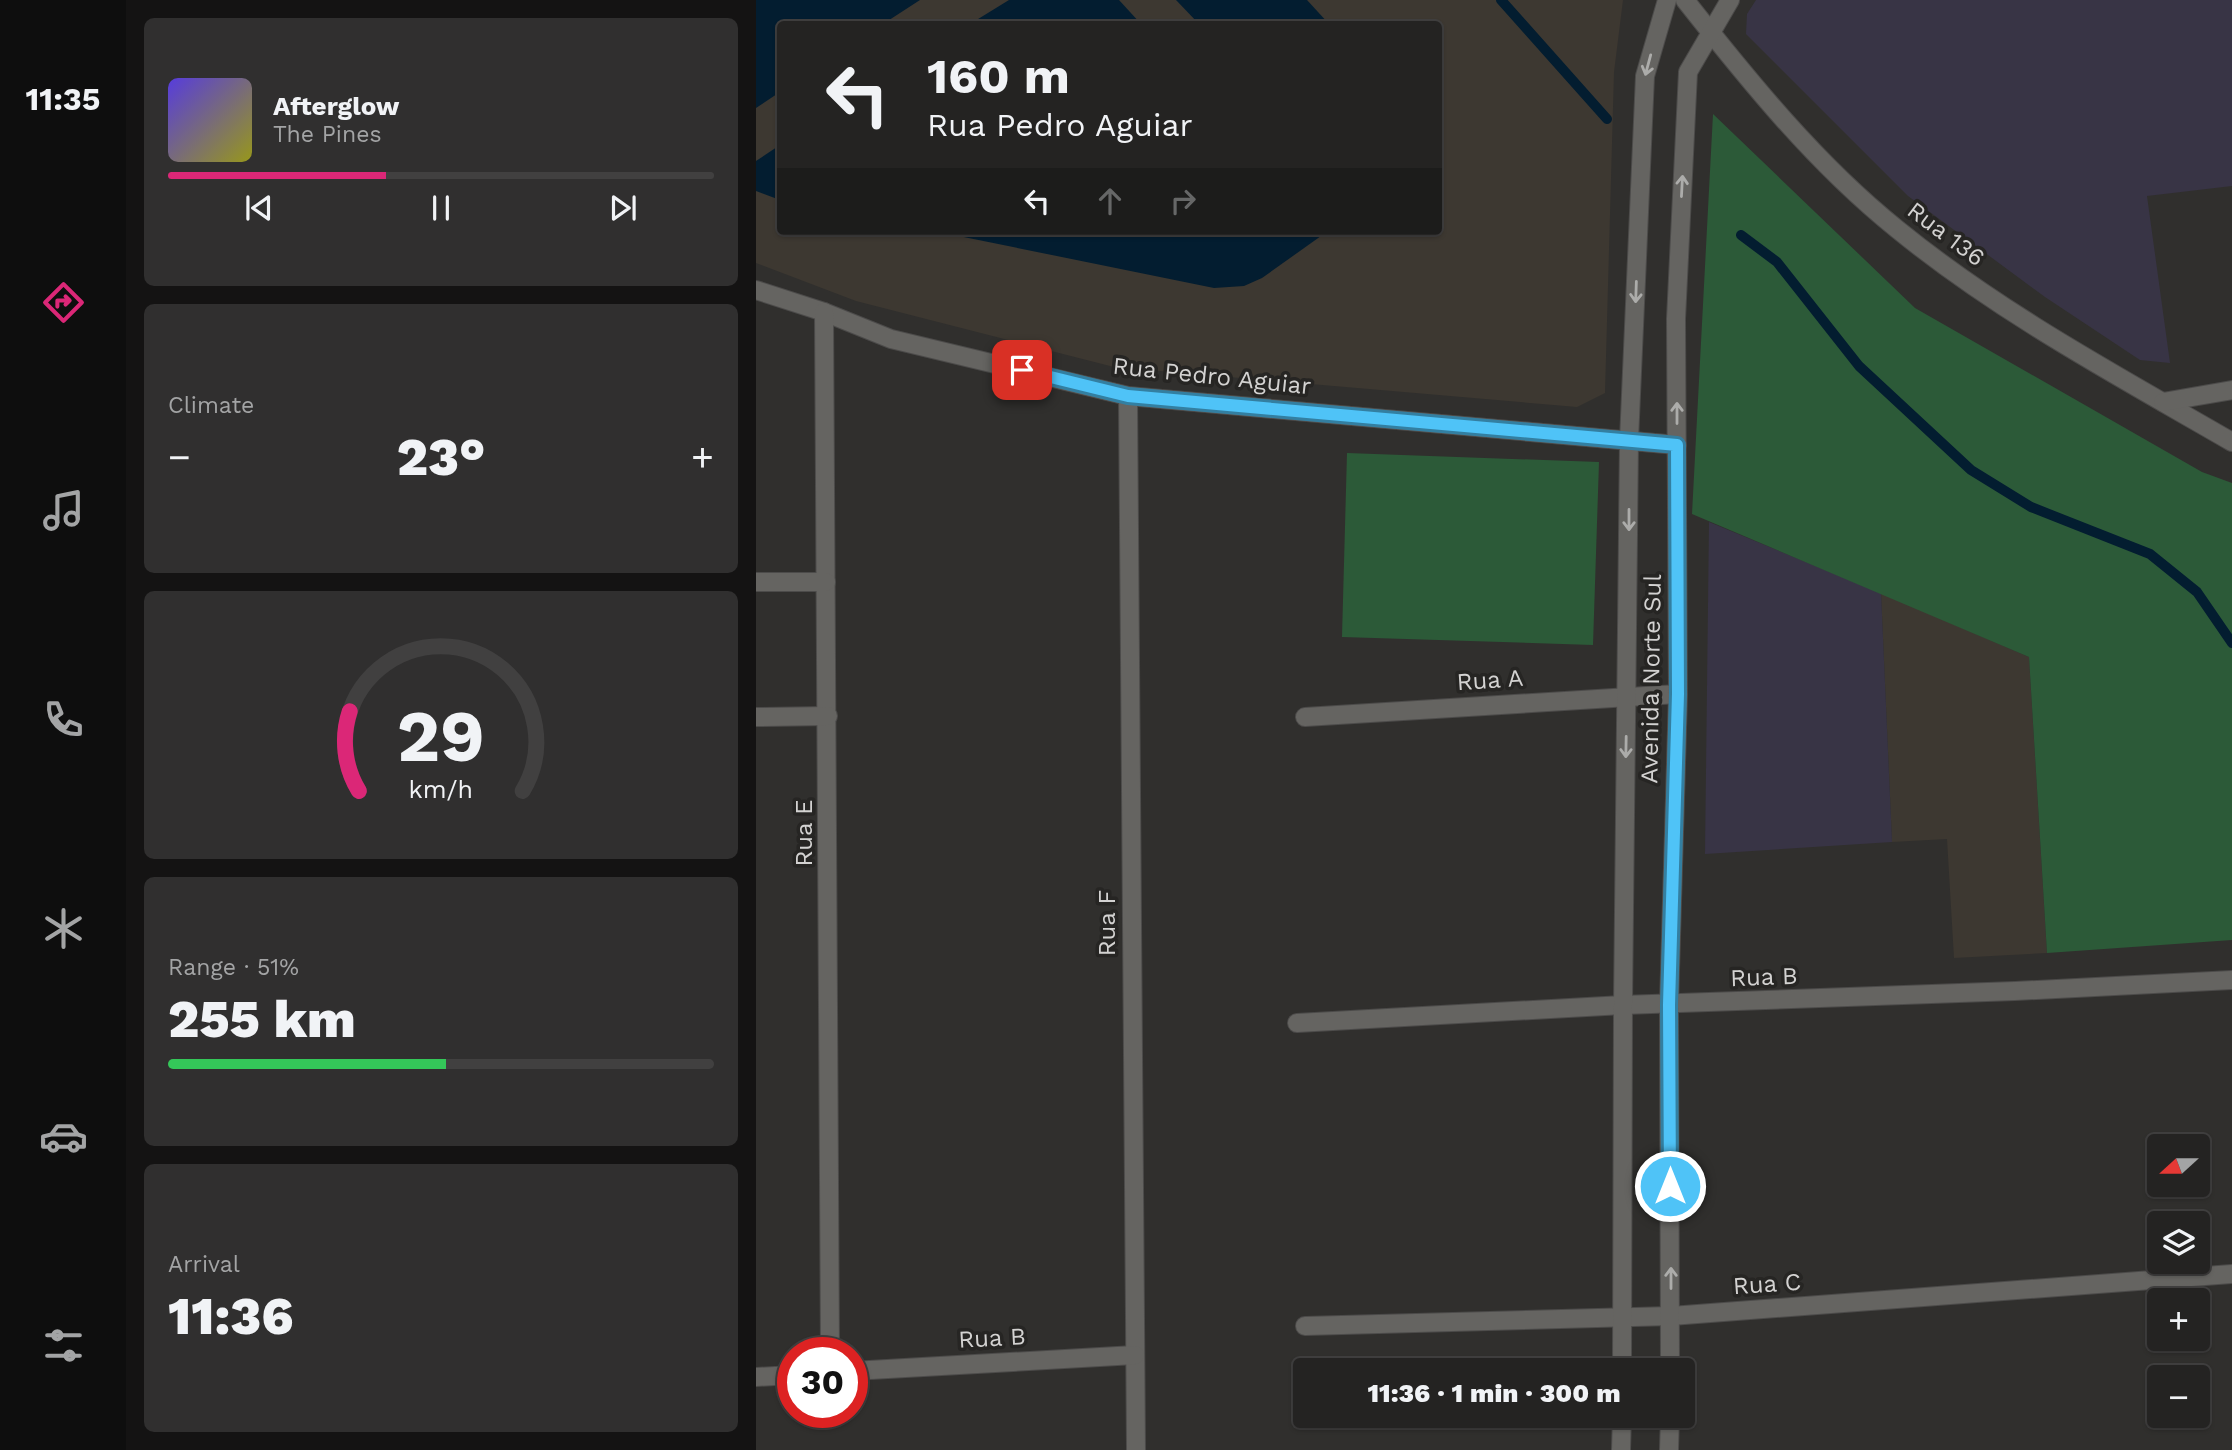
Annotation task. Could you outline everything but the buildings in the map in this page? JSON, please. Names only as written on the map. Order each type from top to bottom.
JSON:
[{"type":"street","name":"Avenida Norte Sul","points":[[1622,1358],[1629,440],[1645,76],[1667,0]]},
{"type":"street","name":"Rua 136","points":[[1685,0],[1836,175],[1897,229],[2013,314],[2232,442]]},
{"type":"street","name":"Avenida Norte Sul","points":[[1670,1358],[1669,1005],[1678,694],[1676,319],[1688,72],[1730,0]]},
{"type":"street","name":"Rua Pedro Aguiar","points":[[756,290],[824,312],[891,339],[1128,396],[1677,445]]},
{"type":"street","name":"Rua E","points":[[824,312],[830,1337]]},
{"type":"street","points":[[2163,402],[2232,390]]},
{"type":"street","name":"Rua F","points":[[1128,396],[1136,1450]]},
{"type":"street","points":[[756,582],[826,582]]},
{"type":"street","name":"Rua A","points":[[1305,717],[1678,694]]},
{"type":"street","points":[[756,718],[828,716]]},
{"type":"street","name":"Rua B","points":[[1297,1023],[1623,1005],[2232,980]]},
{"type":"street","name":"Rua C","points":[[1305,1326],[1671,1316],[2232,1274]]},
{"type":"street","name":"Rua B","points":[[868,1370],[1135,1355]]},
{"type":"street","points":[[756,1377],[777,1376]]},
{"type":"street","points":[[1621,1450],[1622,1428]]},
{"type":"street","points":[[1669,1450],[1670,1428]]},
{"type":"shaded area","points":[[756,0],[1623,0],[1614,72],[1605,393],[1577,407],[1114,367],[856,301],[756,263]]},
{"type":"shaded area","points":[[1756,0],[2232,0],[2232,186],[2147,196],[2170,363],[2140,360],[2045,297],[1908,196],[1746,34],[1747,14]]},
{"type":"shaded area","points":[[1709,522],[1881,593],[1892,842],[1705,854]]},
{"type":"shaded area","points":[[1881,593],[2029,657],[2047,953],[1954,958],[1947,839],[1892,842]]},
{"type":"green space","points":[[1713,114],[1915,308],[2202,472],[2232,483],[2232,940],[2047,953],[2029,657],[1692,514]]},
{"type":"green space","points":[[1347,453],[1599,462],[1593,645],[1342,637]]},
{"type":"water","points":[[756,0],[920,0],[888,21],[777,21],[777,94],[756,108]]},
{"type":"water","points":[[1009,0],[1119,0],[1138,21],[975,21]]},
{"type":"water","points":[[1176,0],[1307,0],[1326,21],[1196,21]]},
{"type":"water","points":[[777,147],[777,199],[756,191],[756,161]]},
{"type":"water","points":[[954,235],[1322,235],[1262,278],[1244,286],[1214,288]]},
{"type":"waterway","points":[[1501,0],[1607,119]]},
{"type":"waterway","points":[[1741,235],[1777,262],[1859,366],[1971,470],[2031,507],[2150,554],[2197,592],[2232,643]]},
{"type":"route","points":[[1022,370],[1128,396],[1677,445],[1678,694],[1669,1005],[1670,1186]]}]
